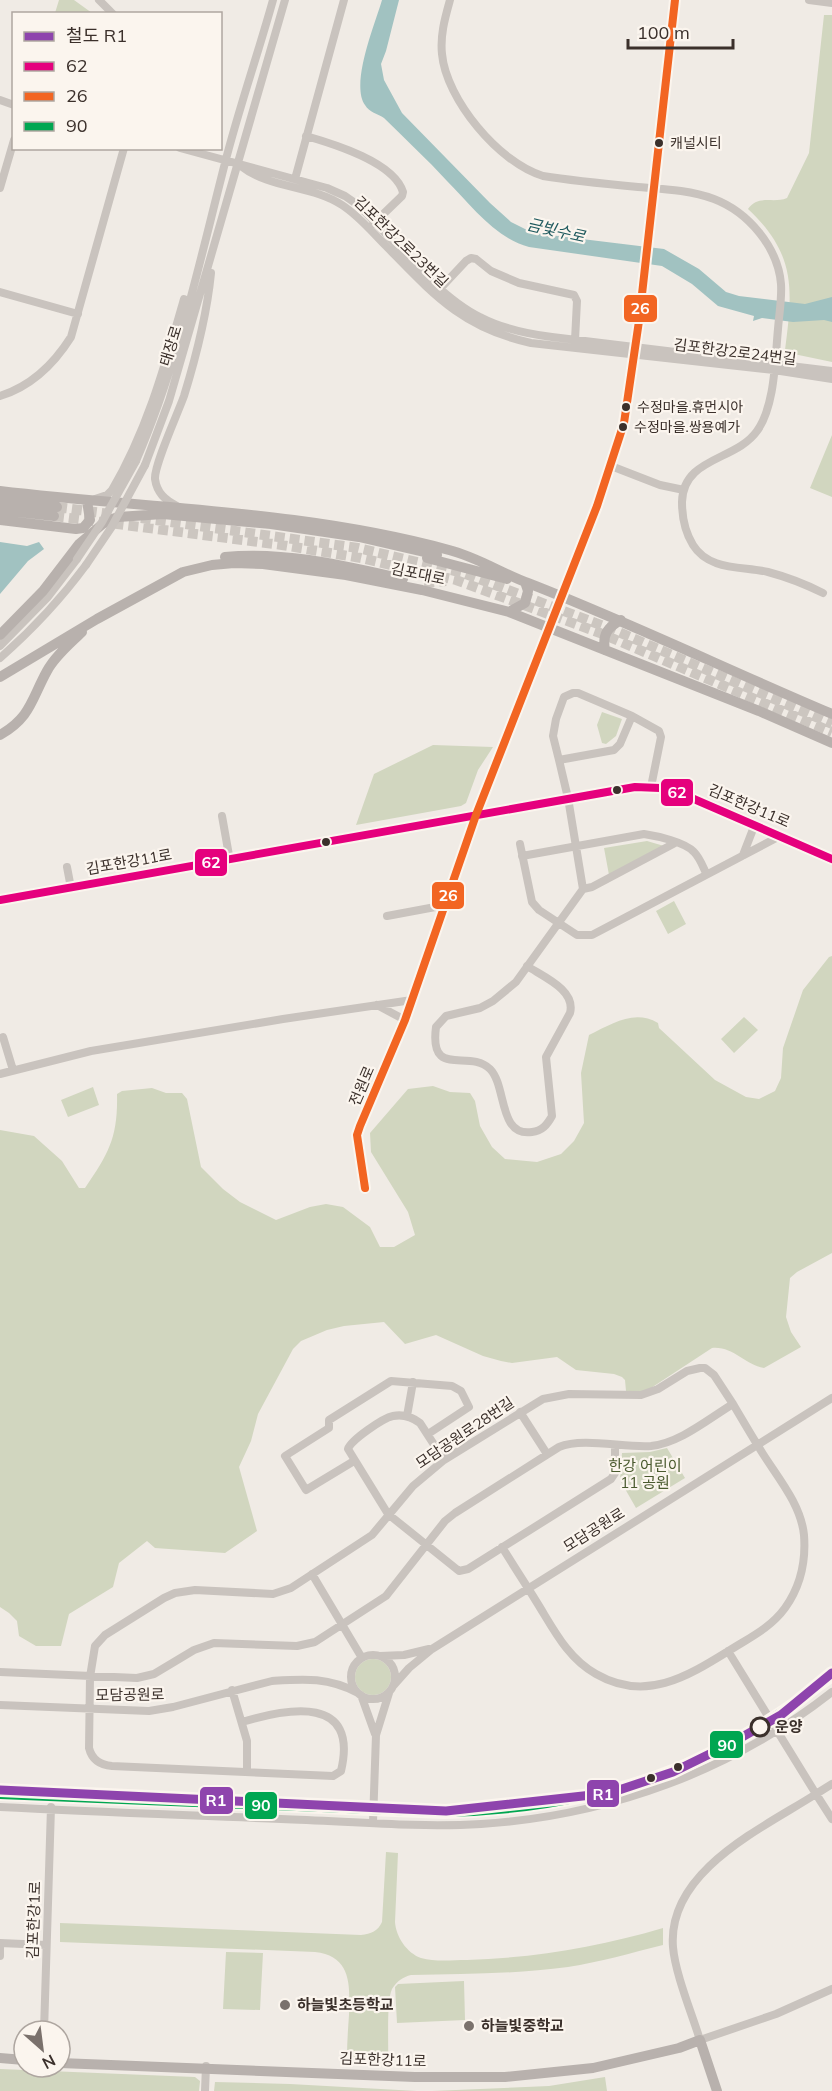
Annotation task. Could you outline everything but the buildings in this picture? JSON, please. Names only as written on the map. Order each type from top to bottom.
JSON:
[{"type":"main road","name":"김포대로","points":[[0,491],[301,520],[369,531],[452,550],[621,620],[737,674],[832,714]]},
{"type":"main road","points":[[0,500],[56,511],[0,510]]},
{"type":"main road","points":[[0,520],[83,528],[90,520],[87,501]]},
{"type":"main road","points":[[0,635],[23,614],[79,544],[105,522],[151,510],[181,508]]},
{"type":"main road","points":[[133,515],[163,514],[271,524],[359,537],[437,555]]},
{"type":"main road","points":[[202,518],[345,540],[525,582],[528,591],[525,603],[509,612]]},
{"type":"main road","points":[[183,572],[208,559],[268,555],[351,568],[424,583]]},
{"type":"main road","name":"김포대로","points":[[0,676],[183,572],[212,565],[234,563],[303,568],[422,590],[509,612],[832,743]]},
{"type":"main road","points":[[0,735],[23,718],[47,670],[57,657],[97,619]]},
{"type":"main road","points":[[605,650],[603,641],[606,631],[621,620]]},
{"type":"main road","points":[[700,2040],[717,2091]]},
{"type":"main road","name":"김포한강11로","points":[[72,2062],[443,2075],[507,2074],[595,2064],[700,2040]]},
{"type":"street","points":[[99,0],[111,12]]},
{"type":"street","name":"태장로","points":[[0,646],[47,598],[77,559],[102,522],[136,461],[162,397],[203,255],[226,161],[273,0]]},
{"type":"street","name":"태장로","points":[[0,658],[40,620],[86,565],[111,528],[145,465],[166,410],[285,0]]},
{"type":"street","points":[[294,179],[344,0]]},
{"type":"street","points":[[450,0],[441,42],[443,65],[455,97],[507,156],[522,168],[543,176],[689,192],[716,199],[743,217],[763,237],[771,250],[779,272],[782,292],[774,367],[765,420],[755,434],[741,445],[696,469],[686,482],[682,514],[695,548],[724,567],[777,575],[823,593]]},
{"type":"street","name":"전원로","points":[[365,1188],[357,1135],[405,1020],[476,815],[562,596],[611,466],[624,423],[639,321],[675,0]]},
{"type":"street","points":[[809,0],[832,3]]},
{"type":"street","points":[[306,136],[334,144],[367,159],[399,184],[403,192],[402,196],[372,225]]},
{"type":"street","points":[[0,188],[12,147]]},
{"type":"street","points":[[0,396],[27,385],[50,365],[71,337],[123,150]]},
{"type":"street","points":[[187,150],[238,164]]},
{"type":"street","name":"김포한강2로23번길","points":[[238,164],[345,196],[358,205],[372,225],[468,321],[488,331],[511,339],[553,346],[635,351]]},
{"type":"street","name":"김포한강2로23번길","points":[[238,164],[253,176],[333,200],[372,225]]},
{"type":"street","points":[[87,501],[107,495],[112,490],[140,435],[160,382],[187,290],[203,255]]},
{"type":"street","points":[[181,508],[165,500],[160,494],[155,470],[173,428],[187,382],[208,299],[212,255]]},
{"type":"street","points":[[438,291],[471,258],[476,259],[491,271],[519,283],[571,293],[576,297],[575,340]]},
{"type":"street","name":"김포한강2로23번길","points":[[438,291],[471,312],[506,328],[535,335],[635,351]]},
{"type":"street","points":[[0,292],[78,314]]},
{"type":"street","name":"김포한강2로24번길","points":[[635,351],[774,367],[832,371]]},
{"type":"street","name":"김포한강2로24번길","points":[[774,367],[832,379]]},
{"type":"street","points":[[611,466],[660,485],[671,485],[684,490]]},
{"type":"street","points":[[584,889],[568,798],[553,736],[564,697],[578,693],[632,716],[659,731],[661,737],[651,787]]},
{"type":"street","points":[[560,760],[614,750],[618,747],[632,716]]},
{"type":"street","name":"김포한강11로","points":[[0,902],[635,787],[651,787],[680,793],[832,859]]},
{"type":"street","points":[[222,816],[230,860]]},
{"type":"street","points":[[743,855],[755,824]]},
{"type":"street","points":[[522,856],[644,834],[660,836],[692,849],[706,873]]},
{"type":"street","points":[[520,844],[532,902],[539,910],[577,934],[592,935],[780,836]]},
{"type":"street","points":[[527,966],[564,991],[570,998],[572,1006],[546,1057],[552,1116],[547,1125],[529,1133],[519,1131],[508,1120],[497,1077],[491,1070],[482,1062],[449,1061],[438,1052],[436,1027],[446,1016],[480,1008],[493,1001],[516,982],[527,966],[558,922],[584,889],[592,888],[675,843]]},
{"type":"street","name":"김포한강11로","points":[[0,902],[230,860]]},
{"type":"street","points":[[67,867],[71,888]]},
{"type":"street","points":[[387,916],[446,905]]},
{"type":"street","points":[[0,1074],[91,1051],[283,1018],[412,1000]]},
{"type":"street","points":[[377,1005],[405,1020]]},
{"type":"street","points":[[3,1037],[13,1070]]},
{"type":"street","name":"모담공원로28번길","points":[[242,1722],[276,1713],[321,1713],[338,1727],[343,1738],[342,1765],[337,1775],[105,1766],[94,1759],[89,1748],[92,1652],[98,1641],[175,1593],[195,1590],[273,1594],[291,1588],[366,1539],[413,1485],[444,1460],[543,1399],[560,1395],[641,1395],[658,1389],[687,1371],[705,1368],[714,1375],[798,1511],[804,1534],[803,1560],[797,1586],[779,1616],[761,1631],[686,1677],[667,1683],[636,1686],[613,1681],[594,1673],[570,1653],[502,1547]]},
{"type":"street","points":[[354,1461],[306,1490],[285,1455],[329,1428],[329,1420],[387,1382],[413,1382],[457,1387],[468,1403],[467,1409],[428,1434]]},
{"type":"street","points":[[407,1416],[413,1382]]},
{"type":"street","name":"모담공원로","points":[[432,1648],[832,1398]]},
{"type":"street","points":[[0,1672],[128,1679],[154,1674],[194,1650],[214,1643],[307,1645],[343,1625],[386,1596],[445,1521],[455,1513],[559,1447],[573,1443],[650,1446],[671,1441],[732,1404]]},
{"type":"street","points":[[520,1412],[547,1454]]},
{"type":"street","points":[[444,1460],[420,1423],[407,1416],[387,1418],[352,1442],[348,1449],[388,1514],[459,1571],[468,1569],[611,1479],[615,1473],[615,1446]]},
{"type":"street","points":[[312,1574],[362,1658]]},
{"type":"street","points":[[330,1681],[344,1676],[368,1655],[404,1655],[432,1648]]},
{"type":"street","points":[[330,1681],[370,1699],[377,1699],[391,1689],[408,1668],[432,1648]]},
{"type":"street","points":[[728,1651],[832,1819]]},
{"type":"street","points":[[373,1822],[376,1735],[395,1679],[392,1665],[380,1656]]},
{"type":"street","points":[[353,1667],[351,1680],[376,1735]]},
{"type":"street","points":[[0,1795],[468,1813],[520,1808],[574,1799],[675,1769],[721,1748],[832,1676]]},
{"type":"street","name":"모담공원로","points":[[0,1705],[159,1710],[272,1681],[330,1681]]},
{"type":"street","points":[[232,1690],[248,1746],[247,1772]]},
{"type":"street","points":[[0,1807],[446,1825],[479,1824],[563,1815],[627,1798],[681,1780],[735,1754],[776,1730],[832,1692]]},
{"type":"street","points":[[700,2040],[673,1951],[674,1931],[684,1900],[695,1880],[721,1855],[832,1784]]},
{"type":"street","name":"김포한강1로","points":[[44,2019],[51,1798]]},
{"type":"street","points":[[0,1956],[0,1943],[46,1945]]},
{"type":"street","name":"김포한강11로","points":[[700,2040],[776,2014],[832,1989]]},
{"type":"street","points":[[205,2091],[206,2068]]},
{"type":"green space","points":[[59,0],[74,0],[91,12],[55,12]]},
{"type":"green space","points":[[824,15],[832,15],[832,362],[789,353],[785,350],[789,309],[788,274],[775,241],[764,225],[748,209],[756,202],[787,198],[809,153]]},
{"type":"green space","points":[[832,435],[832,497],[810,488]]},
{"type":"green space","points":[[602,712],[622,719],[616,736],[606,744],[602,743],[597,725]]},
{"type":"green space","points":[[433,745],[493,747],[478,770],[466,803],[461,806],[356,825],[374,774]]},
{"type":"green space","points":[[647,841],[664,846],[609,875],[604,848]]},
{"type":"green space","points":[[674,901],[686,924],[668,934],[656,911]]},
{"type":"green space","points":[[832,956],[832,1253],[790,1278],[786,1317],[791,1332],[801,1347],[764,1368],[726,1350],[712,1348],[651,1388],[640,1392],[626,1391],[625,1380],[622,1377],[576,1370],[557,1357],[512,1363],[501,1361],[483,1356],[436,1335],[405,1344],[384,1322],[327,1330],[301,1341],[293,1349],[258,1414],[251,1441],[239,1467],[257,1531],[225,1553],[155,1548],[147,1541],[119,1563],[113,1587],[69,1614],[61,1646],[36,1646],[19,1636],[17,1621],[0,1607],[0,1130],[34,1136],[62,1161],[79,1188],[85,1188],[106,1154],[114,1133],[117,1094],[122,1091],[152,1088],[166,1093],[182,1093],[187,1099],[201,1167],[240,1202],[276,1220],[310,1207],[326,1204],[343,1207],[370,1227],[380,1247],[394,1247],[415,1235],[408,1212],[371,1152],[370,1133],[408,1089],[433,1086],[450,1092],[470,1093],[475,1101],[480,1126],[492,1147],[505,1159],[537,1162],[561,1154],[574,1141],[584,1123],[581,1073],[589,1035],[623,1020],[640,1017],[658,1023],[659,1028],[715,1080],[746,1097],[759,1099],[775,1091],[781,1078],[783,1048],[803,990]]},
{"type":"green space","points":[[744,1017],[758,1030],[734,1053],[721,1039]]},
{"type":"green space","points":[[93,1087],[99,1105],[68,1117],[61,1100]]},
{"type":"green space","name":"한강 어린이 11 공원","points":[[667,1448],[685,1478],[636,1508],[620,1480],[622,1453],[650,1452]]},
{"type":"green space","points":[[373,1659],[385,1665],[391,1677],[385,1689],[373,1695],[361,1689],[355,1677],[361,1665]]},
{"type":"green space","points":[[386,1852],[398,1853],[395,1922],[398,1933],[403,1944],[421,1958],[467,1960],[541,1954],[615,1941],[663,1928],[663,1945],[568,1967],[405,1977],[396,1984],[390,1995],[388,2063],[357,2062],[347,2058],[348,1983],[342,1966],[336,1959],[327,1955],[315,1952],[60,1942],[60,1923],[368,1934],[376,1930],[382,1922]]},
{"type":"green space","points":[[226,1952],[263,1953],[260,2010],[223,2009]]},
{"type":"green space","points":[[464,1981],[465,2020],[397,2023],[395,1987],[398,1984]]},
{"type":"green space","points":[[0,2069],[12,2069],[12,2079],[72,2079],[72,2072],[195,2077],[200,2081],[199,2091],[0,2091]]},
{"type":"green space","points":[[605,2077],[607,2091],[432,2091],[549,2086]]},
{"type":"green space","points":[[215,2082],[290,2084],[417,2091],[214,2091]]},
{"type":"water","points":[[382,0],[399,0],[381,64],[384,80],[402,113],[511,222],[531,232],[664,249],[699,269],[726,292],[739,296],[805,304],[832,297],[832,322],[824,320],[793,322],[762,318],[753,321],[754,316],[718,306],[692,284],[662,266],[529,247],[505,236],[484,220],[384,118],[365,105],[360,83],[362,69]]},
{"type":"water","points":[[0,542],[27,546],[39,542],[44,549],[28,561],[0,594]]},
{"type":"tunnel","points":[[57,507],[117,515]]},
{"type":"tunnel","points":[[54,516],[282,545],[361,558],[456,580],[600,633],[832,732]]},
{"type":"tunnel","points":[[141,518],[358,548],[463,573],[614,630],[832,724]]},
{"type":"tunnel","points":[[424,583],[446,581]]},
{"type":"rail line","name":"R1","points":[[0,1790],[446,1811],[610,1793],[673,1772],[728,1745],[781,1715],[832,1673]]},
{"type":"transit line","name":"26","points":[[365,1188],[357,1135],[360,1126],[405,1020],[476,815],[597,506],[624,423],[639,321],[675,0]]},
{"type":"transit line","name":"62","points":[[0,900],[635,787],[660,788],[680,793],[832,859]]},
{"type":"transit line","name":"90","points":[[0,1795],[444,1813],[551,1803],[621,1787],[689,1763],[750,1732],[832,1676]]},
{"type":"place","name":"캐널시티","points":[[659,143]]},
{"type":"place","name":"수정마을.휴먼시아","points":[[626,407]]},
{"type":"place","name":"수정마을.쌍용예가","points":[[623,427]]},
{"type":"place","name":"운양","points":[[760,1727]]},
{"type":"place","name":"하늘빛초등학교","points":[[285,2005]]},
{"type":"place","name":"하늘빛중학교","points":[[469,2026]]},
{"type":"water label","name":"금빛수로","points":[[556,230]]}]
